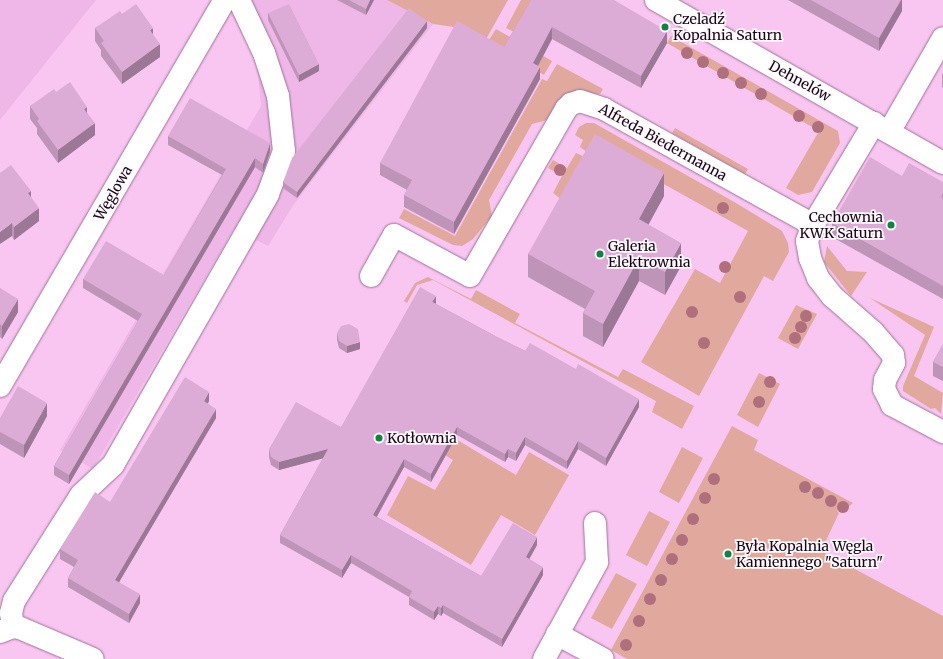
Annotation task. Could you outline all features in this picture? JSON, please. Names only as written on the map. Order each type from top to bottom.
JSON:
[{"type":"street","name":"Węglowa","points":[[0,386],[226,0]]},
{"type":"street","points":[[93,659],[7,630],[14,601],[81,495],[113,465],[268,194],[284,151],[278,96],[264,53],[240,0]]},
{"type":"street","name":"Dehnelów","points":[[656,0],[943,163]]},
{"type":"street","points":[[943,38],[813,226],[807,241],[810,258],[818,278],[832,296],[873,332],[893,355],[894,363],[885,380],[884,389],[892,405],[943,432]]},
{"type":"street","name":"Alfreda Biedermanna","points":[[371,276],[394,235],[470,276],[566,109],[580,101],[592,104],[636,126],[813,226]]},
{"type":"street","points":[[544,659],[596,562],[595,523]]},
{"type":"street","points":[[557,634],[603,659]]},
{"type":"shaded area","points":[[0,0],[96,0],[0,120]]},
{"type":"shaded area","points":[[217,0],[387,0],[433,24],[294,204],[268,246],[234,229],[93,469],[60,450],[261,106],[257,63],[239,10]]},
{"type":"shaded area","points":[[387,0],[508,0],[485,41],[461,28],[433,24]]},
{"type":"shaded area","points":[[521,0],[535,0],[516,33],[506,28]]},
{"type":"shaded area","points":[[496,29],[552,61],[544,75],[487,43]]},
{"type":"shaded area","points":[[671,36],[838,131],[840,143],[812,192],[798,195],[786,188],[819,131],[667,43]]},
{"type":"shaded area","points":[[557,64],[603,89],[600,94],[581,93],[557,104],[547,120],[532,124],[489,200],[492,216],[473,239],[462,246],[453,245],[399,218],[404,209],[455,236],[542,79],[547,81]]},
{"type":"shaded area","points":[[586,123],[594,123],[736,203],[782,231],[788,243],[789,252],[773,281],[764,276],[699,396],[641,362],[695,269],[720,283],[748,231],[592,144],[587,152],[580,147],[583,140],[575,135],[579,127]]},
{"type":"shaded area","points":[[675,128],[748,169],[745,174],[672,133]]},
{"type":"shaded area","points":[[576,153],[585,157],[561,199],[553,193],[562,176],[548,168],[553,160],[567,168]]},
{"type":"shaded area","points":[[827,246],[847,271],[867,272],[851,296],[824,262]]},
{"type":"shaded area","points":[[428,277],[471,299],[476,290],[520,314],[515,323],[618,377],[623,369],[694,406],[682,429],[652,412],[656,401],[433,280],[417,285],[407,303],[404,301],[415,283]]},
{"type":"shaded area","points":[[870,298],[934,327],[914,376],[943,393],[941,414],[935,408],[931,409],[903,391],[903,386],[925,335]]},
{"type":"shaded area","points":[[796,305],[817,314],[798,349],[778,338]]},
{"type":"shaded area","points":[[759,373],[780,384],[758,427],[737,415]]},
{"type":"shaded area","points":[[732,426],[758,440],[754,450],[853,503],[841,513],[836,510],[839,513],[821,551],[943,616],[943,659],[627,659],[611,650]]},
{"type":"shaded area","points":[[454,438],[516,475],[529,452],[569,475],[535,535],[501,515],[471,565],[387,515],[408,476],[435,490],[453,460],[421,440]]},
{"type":"shaded area","points":[[682,447],[703,458],[679,503],[659,492]]},
{"type":"shaded area","points":[[649,511],[670,522],[647,566],[626,555]]},
{"type":"shaded area","points":[[616,573],[637,584],[612,629],[591,618]]},
{"type":"building","points":[[349,0],[370,0],[366,9]]},
{"type":"building","points":[[531,0],[614,0],[667,31],[641,76],[552,27],[533,63],[540,67],[454,222],[404,195],[412,180],[380,163],[457,21],[504,47]]},
{"type":"building","points":[[811,0],[901,0],[879,38]]},
{"type":"building","points":[[136,4],[153,28],[150,30],[160,44],[122,72],[101,43],[104,41],[95,28],[120,11],[122,14]]},
{"type":"building","points":[[289,4],[319,64],[299,75],[268,13]]},
{"type":"building","points":[[409,8],[427,21],[297,192],[283,182],[292,158]]},
{"type":"building","points":[[70,82],[87,107],[84,109],[95,123],[58,150],[37,121],[39,119],[30,106],[54,89],[56,92]]},
{"type":"building","points":[[190,98],[270,143],[263,164],[255,158],[69,475],[54,466],[142,314],[83,279],[106,241],[164,275],[226,169],[168,136]]},
{"type":"building","name":"Galeria Elektrownia","points":[[595,134],[664,173],[639,219],[681,243],[665,272],[639,258],[603,324],[583,313],[595,291],[528,254]]},
{"type":"building","name":"Cechownia KWK Saturn","points":[[870,157],[902,176],[909,163],[943,182],[943,193],[941,197],[943,199],[943,286],[832,223]]},
{"type":"building","points":[[11,165],[31,191],[28,193],[39,208],[14,227],[12,223],[0,232],[0,173]]},
{"type":"building","points":[[420,287],[436,296],[432,302],[497,337],[525,351],[530,343],[576,369],[578,364],[639,399],[606,458],[578,441],[567,461],[525,437],[516,453],[508,449],[505,454],[457,427],[431,474],[404,459],[373,515],[481,576],[513,523],[537,537],[526,557],[543,567],[502,639],[443,605],[441,608],[438,606],[434,612],[409,597],[412,591],[351,555],[342,570],[280,535],[328,449],[279,462],[271,457],[269,449],[296,402],[341,427]]},
{"type":"building","points":[[0,288],[18,299],[2,326],[0,324]]},
{"type":"building","points":[[349,324],[358,329],[360,342],[347,346],[339,341],[337,333],[341,326]]},
{"type":"building","points":[[943,344],[943,367],[933,362]]},
{"type":"building","points":[[185,377],[209,392],[204,401],[216,409],[115,580],[140,594],[129,614],[68,578],[78,560],[60,549],[95,492],[110,502]]},
{"type":"building","points":[[18,386],[47,403],[24,445],[0,432],[0,418]]},
{"type":"place","name":"Czeladź Kopalnia Saturn","points":[[665,27]]},
{"type":"place","name":"Cechownia KWK Saturn","points":[[891,225]]},
{"type":"place","name":"Galeria Elektrownia","points":[[600,254]]},
{"type":"place","name":"Kotłownia","points":[[379,438]]},
{"type":"place","name":"Była Kopalnia Węgla Kamiennego \"Saturn\"","points":[[728,554]]}]
